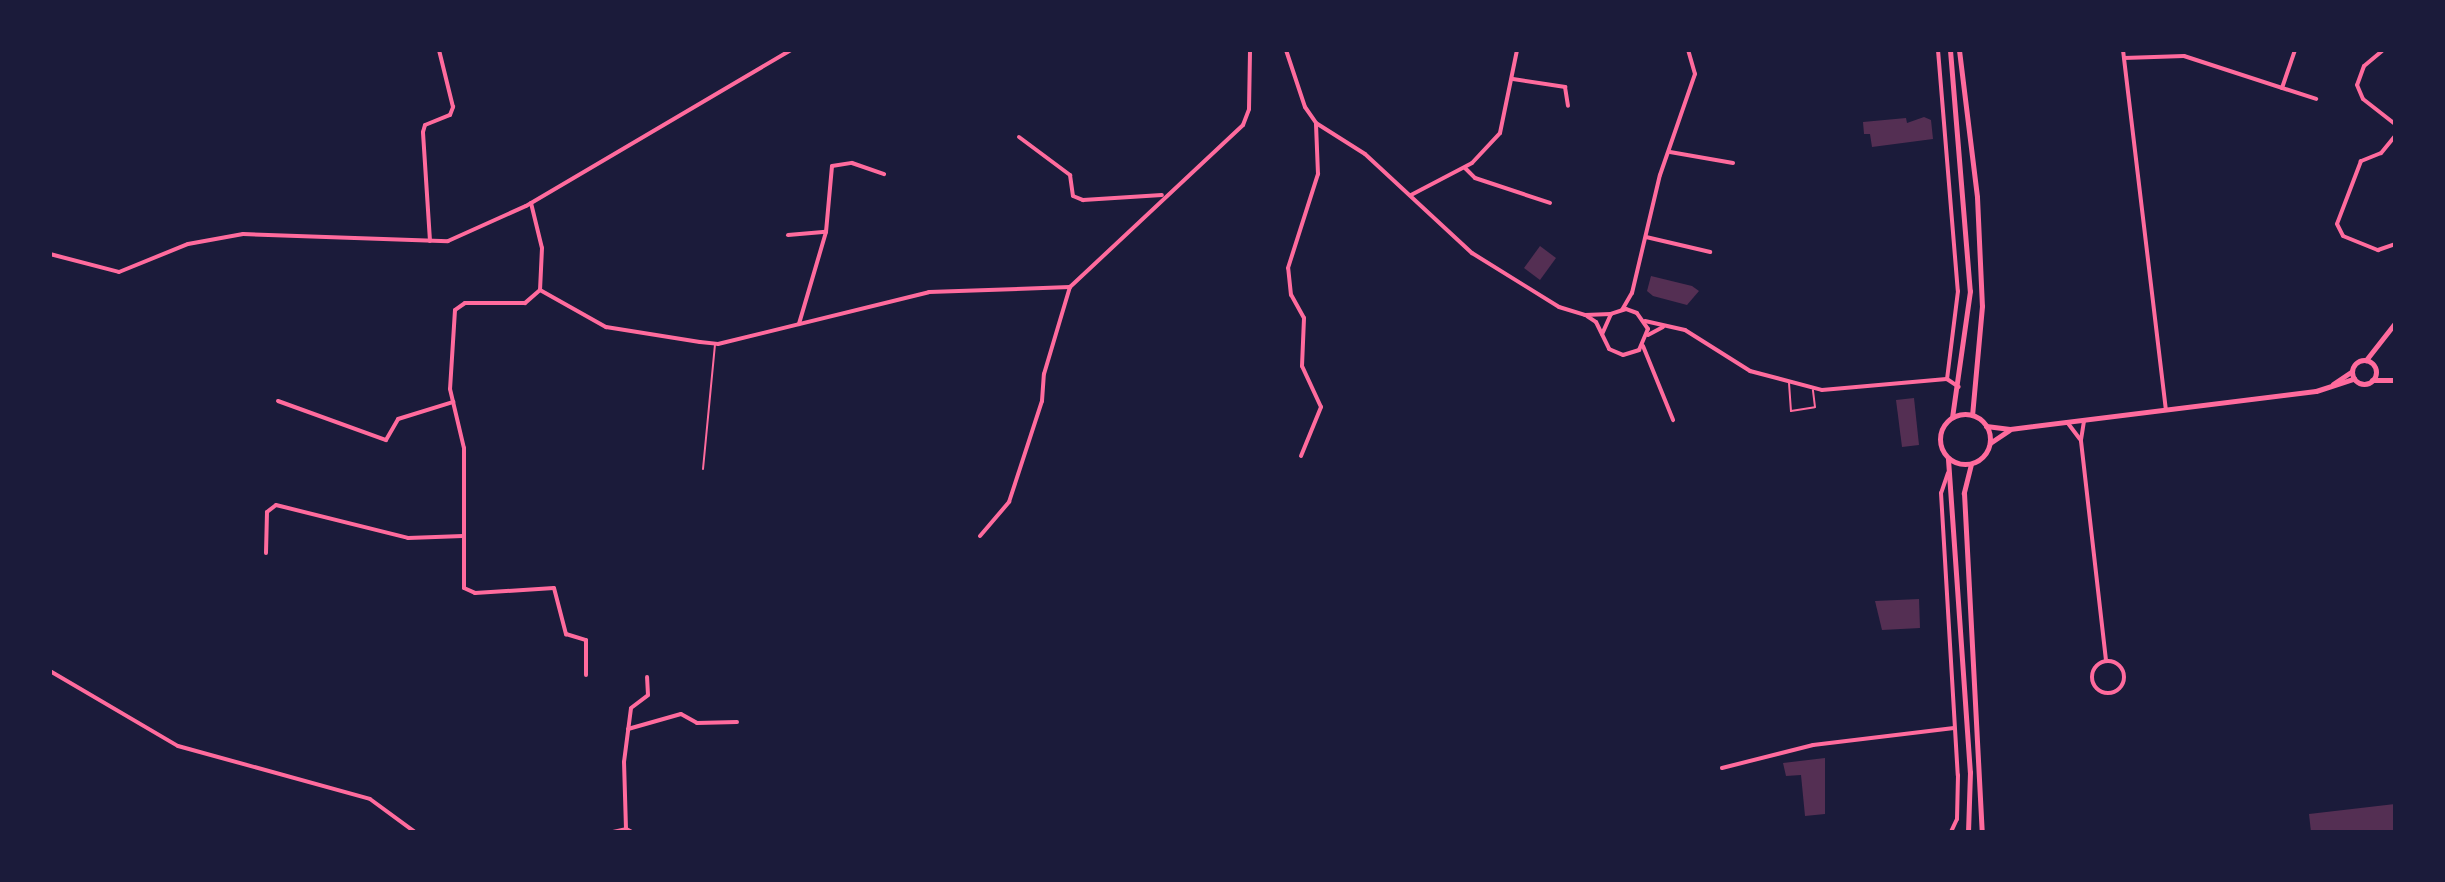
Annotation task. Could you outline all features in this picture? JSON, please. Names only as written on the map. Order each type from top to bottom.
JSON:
[{"type":"main road","points":[[1950,50],[1970,291],[1959,387],[1952,417],[1939,437],[1948,459],[1949,471],[1970,772],[1968,832]]},
{"type":"main road","points":[[1959,50],[1977,197],[1982,306],[1972,415]]},
{"type":"main road","points":[[2325,389],[2366,360],[2395,323]]},
{"type":"main road","points":[[1952,417],[1972,415],[1986,426],[2010,429],[2325,389],[2354,379],[2364,384],[2374,374],[2376,350]]},
{"type":"main road","points":[[2366,360],[2374,374],[2392,380]]},
{"type":"main road","points":[[2352,372],[2354,379]]},
{"type":"main road","points":[[1986,426],[1990,443]]},
{"type":"main road","points":[[1948,459],[1971,464],[1984,456],[1990,443],[2010,429]]},
{"type":"main road","points":[[1971,464],[1964,493],[1982,831]]},
{"type":"street","points":[[430,241],[423,132],[425,125],[450,115],[453,107],[439,50]]},
{"type":"street","points":[[50,254],[119,272],[188,244],[243,234],[430,241],[465,235],[531,203],[791,50]]},
{"type":"street","points":[[980,536],[1009,502],[1042,401],[1044,374],[1070,287],[1163,195],[1243,125],[1249,109],[1250,50]]},
{"type":"street","points":[[1286,50],[1305,107],[1316,123],[1365,154],[1486,263],[1559,307],[1585,315],[1611,314],[1622,310],[1637,313]]},
{"type":"street","points":[[1411,195],[1465,168],[1500,133],[1517,50]]},
{"type":"street","points":[[1622,310],[1632,293],[1645,237],[1695,74],[1688,50]]},
{"type":"street","points":[[1938,50],[1958,291],[1947,379]]},
{"type":"street","points":[[2123,50],[2166,409]]},
{"type":"street","points":[[2282,88],[2295,50]]},
{"type":"street","points":[[2308,50],[2320,50]]},
{"type":"street","points":[[2382,50],[2364,66],[2357,85],[2363,99],[2395,124]]},
{"type":"street","points":[[2124,58],[2184,56],[2316,99]]},
{"type":"street","points":[[1513,79],[1565,87],[1568,106]]},
{"type":"street","points":[[1301,456],[1321,407],[1302,366],[1304,318],[1291,295],[1288,268],[1318,174],[1316,123]]},
{"type":"street","points":[[2395,136],[2381,153],[2361,161],[2337,224],[2343,236],[2378,250],[2395,244]]},
{"type":"street","points":[[1019,137],[1070,175],[1073,196],[1083,200],[1163,195]]},
{"type":"street","points":[[1670,152],[1733,163]]},
{"type":"street","points":[[799,324],[826,232],[832,166],[852,163],[884,174]]},
{"type":"street","points":[[1465,168],[1475,178],[1550,203]]},
{"type":"street","points":[[531,203],[542,248],[540,290],[525,303],[459,304],[449,362],[453,402],[464,448],[464,588],[475,593],[554,588],[566,634],[586,640],[586,675]]},
{"type":"street","points":[[788,235],[826,232]]},
{"type":"street","points":[[1645,237],[1710,252]]},
{"type":"street","points":[[540,290],[565,308],[606,327],[715,344],[929,292],[1070,287]]},
{"type":"street","points":[[1632,293],[1637,313],[1645,321],[1685,330],[1750,371],[1789,383],[1813,388],[1947,379],[1959,387]]},
{"type":"street","points":[[1602,334],[1611,314]]},
{"type":"street","points":[[1585,315],[1615,353],[1632,354],[1645,361]]},
{"type":"street","points":[[1632,354],[1643,346],[1648,335],[1645,321]]},
{"type":"street","points":[[1648,335],[1665,326]]},
{"type":"street","points":[[1643,346],[1645,361],[1673,420]]},
{"type":"street","points":[[278,401],[386,440],[398,419],[453,402]]},
{"type":"street","points":[[2084,421],[2081,441],[2106,661]]},
{"type":"street","points":[[2067,422],[2081,441]]},
{"type":"street","points":[[1949,471],[1941,506],[1957,819],[1951,832]]},
{"type":"street","points":[[266,553],[267,512],[276,505],[408,538],[463,536]]},
{"type":"street","points":[[2106,661],[2121,667],[2124,678],[2110,693],[2098,690],[2092,680],[2095,668],[2106,661]]},
{"type":"street","points":[[50,671],[178,746],[370,799],[415,832]]},
{"type":"street","points":[[626,829],[628,729],[633,704],[648,695],[647,677]]},
{"type":"street","points":[[628,729],[681,714],[697,723],[737,722]]},
{"type":"street","points":[[1722,768],[1813,745],[1954,728]]},
{"type":"street","points":[[613,832],[626,829],[632,832]]},
{"type":"lane","points":[[703,469],[715,344]]},
{"type":"lane","points":[[1789,383],[1791,411],[1815,407],[1813,388]]},
{"type":"building","points":[[1924,117],[1931,120],[1933,139],[1872,147],[1870,134],[1864,134],[1863,122],[1906,118],[1907,123]]},
{"type":"building","points":[[1540,246],[1556,258],[1540,280],[1524,268]]},
{"type":"building","points":[[1651,276],[1692,286],[1699,291],[1687,305],[1653,296],[1647,291]]},
{"type":"building","points":[[1914,398],[1919,445],[1902,447],[1896,400]]},
{"type":"building","points":[[1919,599],[1920,628],[1882,630],[1875,601]]},
{"type":"building","points":[[1825,758],[1825,814],[1805,816],[1801,775],[1786,776],[1783,763]]},
{"type":"building","points":[[2395,804],[2395,832],[2311,832],[2309,814]]}]
